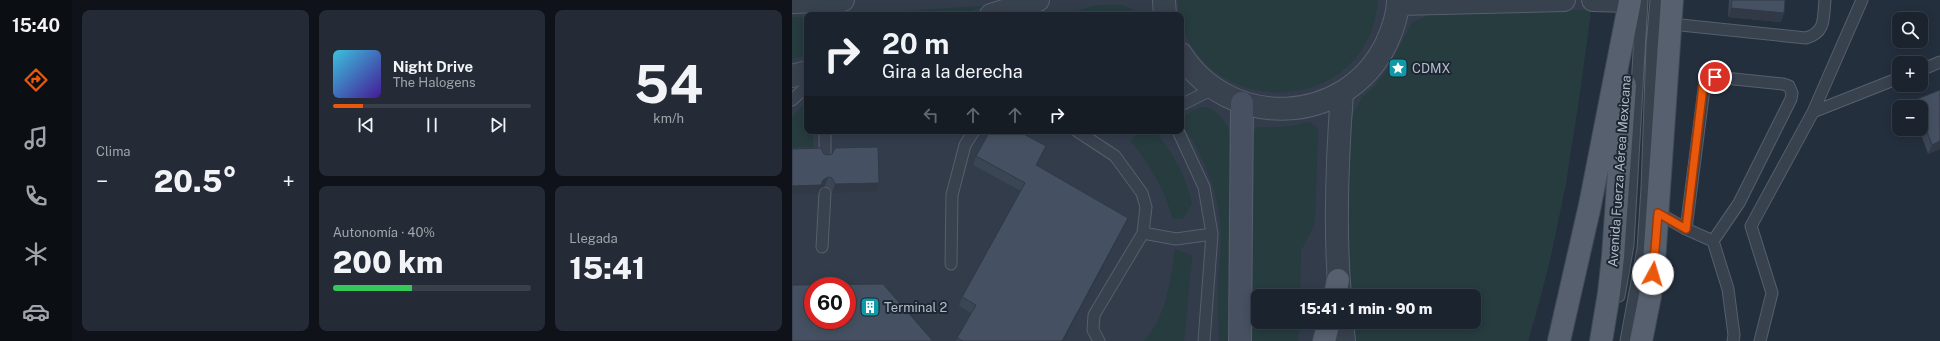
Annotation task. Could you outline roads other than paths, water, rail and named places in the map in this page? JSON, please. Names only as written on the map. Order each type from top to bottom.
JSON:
[{"type":"main road","points":[[1562,332],[1634,0]]},
{"type":"main road","name":"Avenida Fuerza Aérea Mexicana","points":[[1601,341],[1613,257],[1634,0]]},
{"type":"main road","points":[[1642,341],[1650,296],[1658,213],[1672,0]]},
{"type":"main road","points":[[1240,341],[1242,104]]},
{"type":"main road","points":[[1324,341],[1327,329]]},
{"type":"street","points":[[1000,12],[1038,0]]},
{"type":"street","points":[[1184,58],[1196,74],[1214,89],[1242,104],[1269,109],[1294,109],[1319,103],[1342,93],[1363,76],[1380,56],[1392,32],[1398,2],[1564,0]]},
{"type":"street","points":[[1593,0],[1634,0]]},
{"type":"street","points":[[792,2],[828,4]]},
{"type":"street","points":[[792,76],[804,73]]},
{"type":"street","points":[[1338,289],[1336,236],[1338,140],[1342,93]]},
{"type":"street","points":[[1343,329],[1344,341]]},
{"type":"lane","points":[[1610,341],[1628,245],[1634,0]]},
{"type":"lane","points":[[1626,341],[1643,249],[1647,188],[1652,46],[1656,0]]},
{"type":"lane","points":[[1670,24],[1806,38],[1816,35],[1822,27],[1825,0]]},
{"type":"lane","points":[[1760,341],[1772,293],[1751,226],[1813,112],[1862,0]]},
{"type":"lane","points":[[1928,67],[1940,62]]},
{"type":"lane","points":[[1686,229],[1703,86],[1705,81],[1710,77],[1715,77],[1783,84],[1789,86],[1792,92],[1791,99],[1781,120],[1739,203],[1713,241]]},
{"type":"lane","points":[[1813,112],[1892,81]]},
{"type":"lane","points":[[792,100],[804,89]]},
{"type":"lane","points":[[1184,104],[1214,89]]},
{"type":"lane","points":[[825,134],[825,157]]},
{"type":"lane","points":[[951,264],[952,195],[964,145],[972,134]]},
{"type":"lane","points":[[1081,134],[1114,156],[1142,193],[1146,207],[1143,233],[1094,315],[1094,330],[1099,341]]},
{"type":"lane","points":[[1179,134],[1204,187],[1212,234],[1204,341]]},
{"type":"lane","points":[[822,247],[825,193]]},
{"type":"lane","points":[[1658,213],[1686,229],[1713,241],[1728,289],[1734,335],[1733,341]]},
{"type":"lane","points":[[1143,233],[1176,238],[1212,234]]},
{"type":"place","name":"CDMX","points":[[1398,68]]},
{"type":"place","name":"Terminal 2","points":[[870,307]]}]
